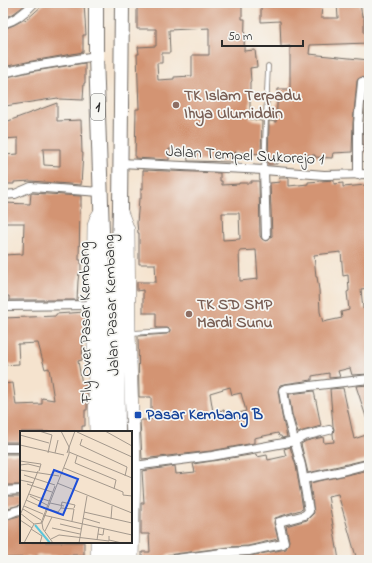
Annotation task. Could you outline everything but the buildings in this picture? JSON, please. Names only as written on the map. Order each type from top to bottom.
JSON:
[{"type":"highway","name":"Jalan Pasar Kembang","points":[[96,3],[96,56],[101,211]]},
{"type":"highway","name":"Jalan Pasar Kembang","points":[[120,210],[122,3]]},
{"type":"highway","name":"Fly Over Pasar Kembang","points":[[105,431],[111,321],[120,210]]},
{"type":"highway","name":"Fly Over Pasar Kembang","points":[[101,211],[111,321],[118,431]]},
{"type":"highway","points":[[105,543],[105,560]]},
{"type":"highway","points":[[119,543],[119,560]]},
{"type":"main road","name":"Jalan Pasar Kembang","points":[[120,210],[128,230],[129,333],[134,466],[132,560]]},
{"type":"main road","name":"Jalan Pasar Kembang","points":[[96,431],[93,305],[94,226],[101,211]]},
{"type":"main road","points":[[97,543],[97,560]]},
{"type":"street","points":[[3,24],[14,21],[22,16],[34,3]]},
{"type":"street","points":[[3,73],[28,67],[96,56]]},
{"type":"street","points":[[358,175],[358,123],[362,82]]},
{"type":"street","name":"Jalan Tempel Sukorejo 1","points":[[120,163],[264,170],[324,175],[369,174]]},
{"type":"street","points":[[264,170],[266,236]]},
{"type":"street","points":[[3,195],[15,194],[31,187],[100,192]]},
{"type":"street","points":[[3,306],[93,305]]},
{"type":"street","points":[[168,560],[249,551],[283,544],[284,542],[279,522],[305,515],[309,511],[304,479],[287,415],[283,390],[369,379]]},
{"type":"street","points":[[134,466],[212,456],[294,441],[304,436],[328,430]]},
{"type":"street","points":[[3,448],[20,448]]},
{"type":"street","points":[[304,479],[369,464]]},
{"type":"street","points":[[3,491],[20,490]]},
{"type":"street","points":[[3,515],[20,510]]},
{"type":"lane","points":[[264,170],[268,66]]},
{"type":"lane","points":[[129,333],[167,331]]},
{"type":"place","name":"TK Islam Terpadu Ihya Ulumiddin","points":[[176,105]]},
{"type":"place","name":"TK SD SMP Mardi Sunu","points":[[189,314]]},
{"type":"place","name":"Pasar Kembang B","points":[[138,415]]}]
